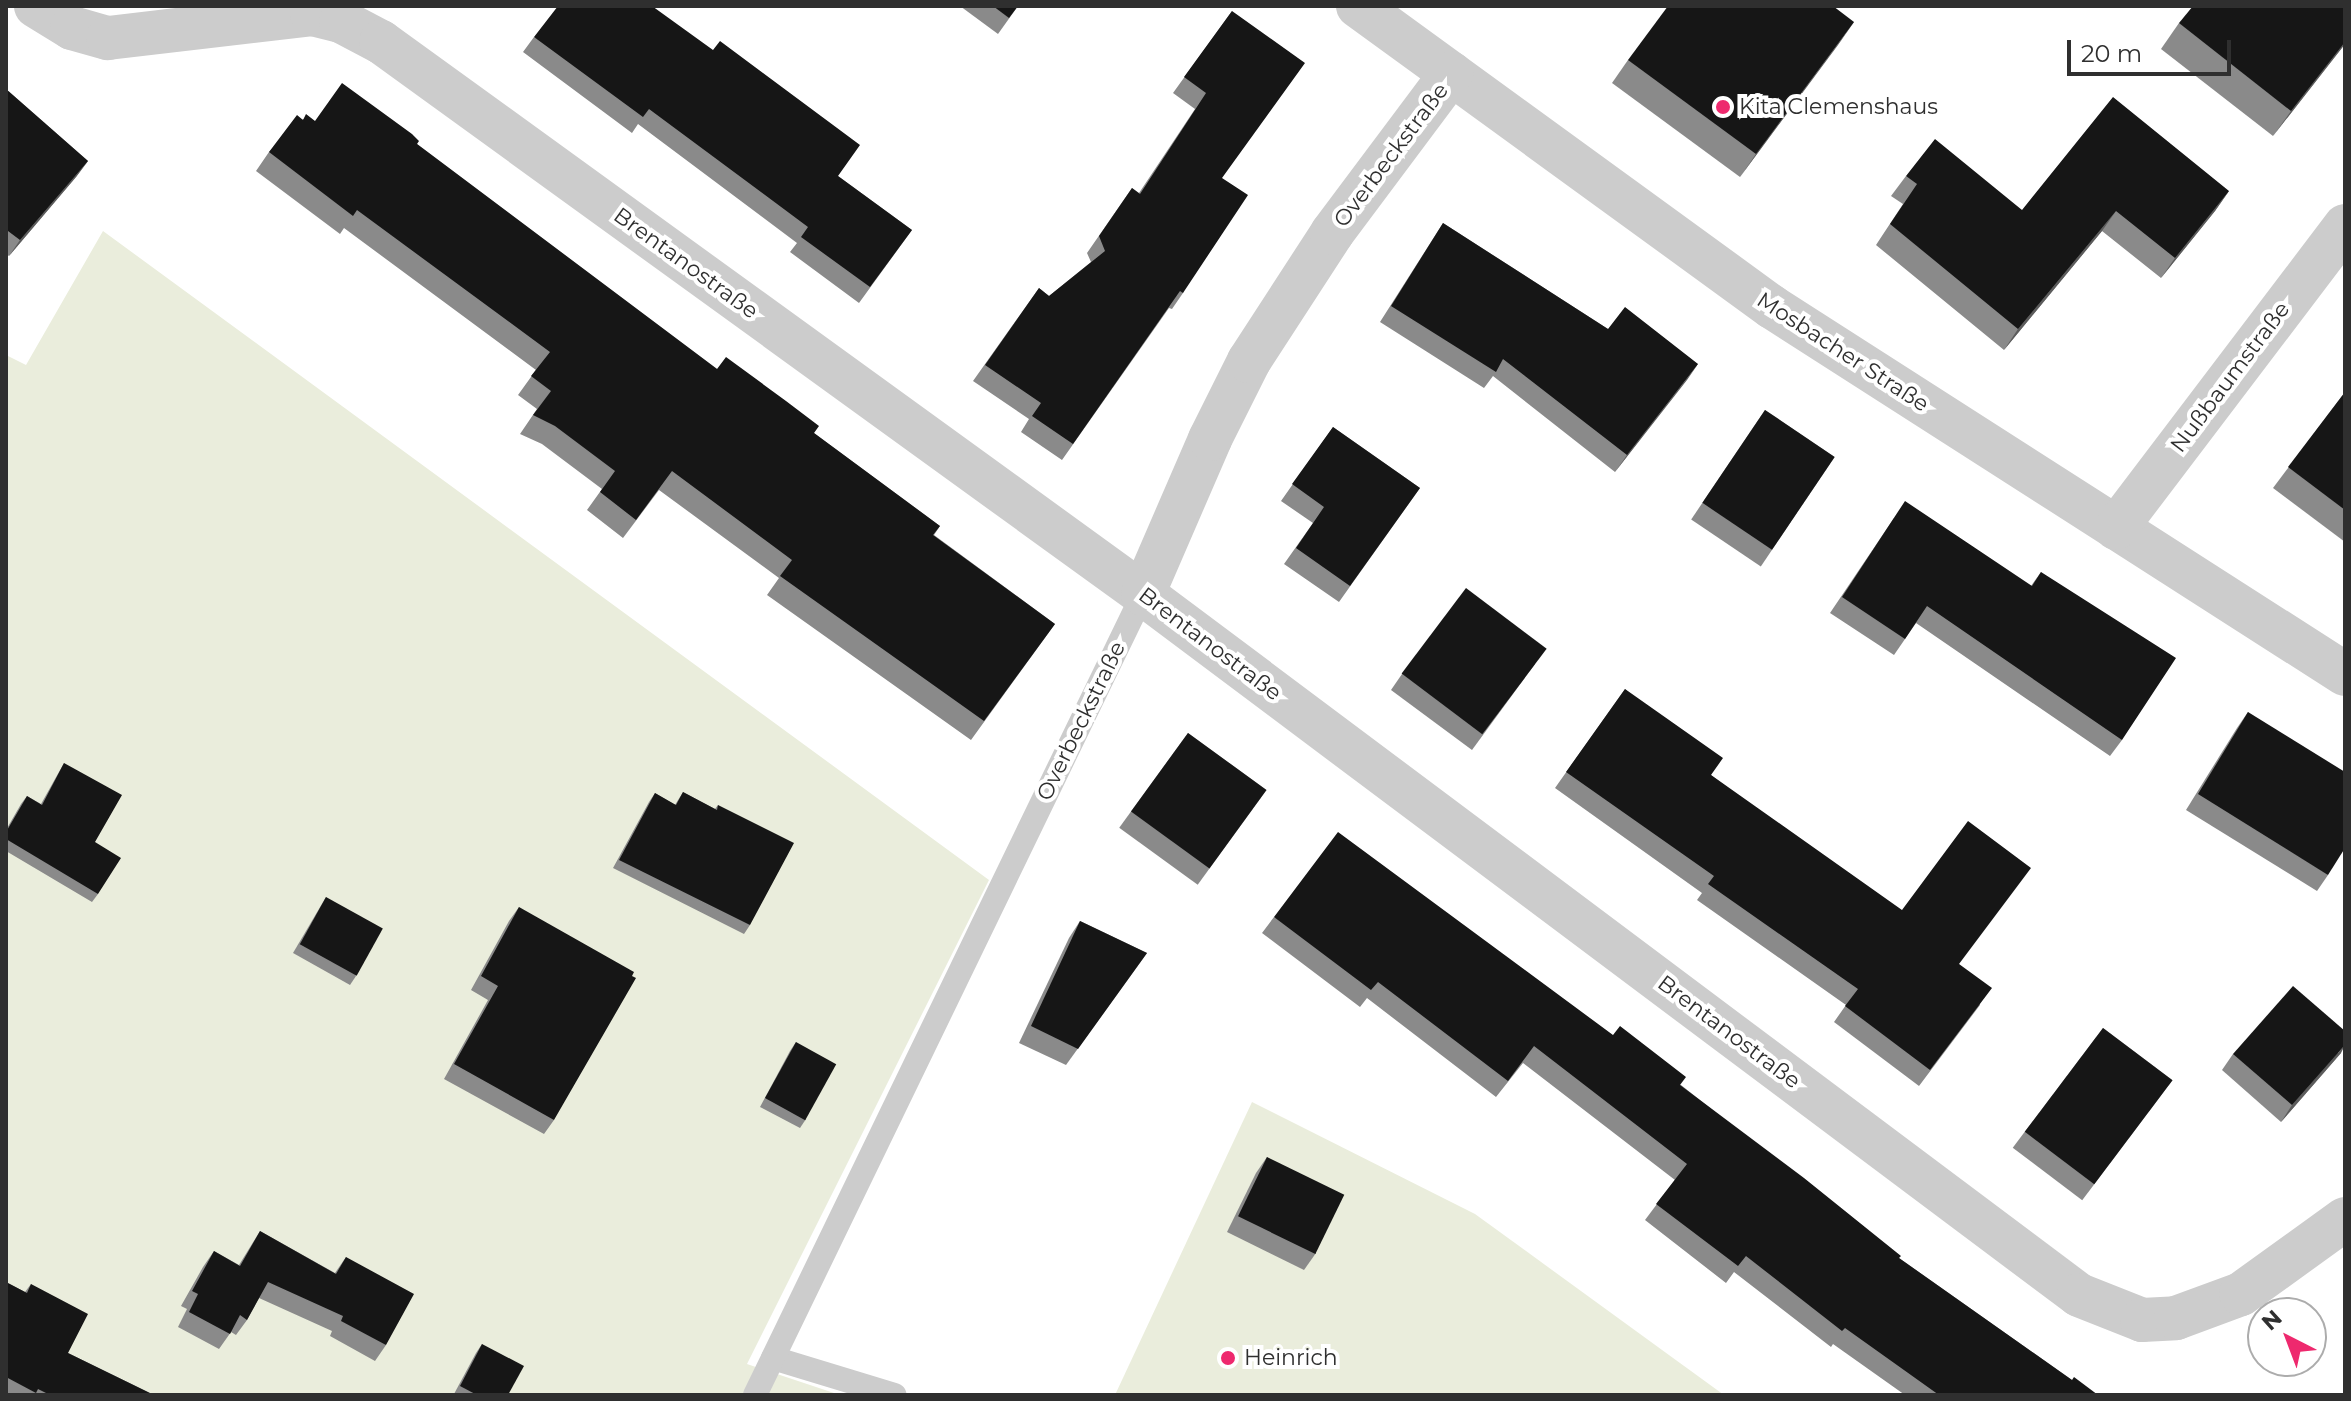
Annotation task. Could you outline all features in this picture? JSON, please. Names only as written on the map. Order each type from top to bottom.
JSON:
[{"type":"street","name":"Brentanostraße","points":[[36,6],[72,28],[108,38],[312,14],[359,29],[1143,594],[2079,1295],[2142,1320],[2176,1318],[2241,1294],[2345,1219]]},
{"type":"street","name":"Mosbacher Straße","points":[[1358,6],[1772,307],[2345,674]]},
{"type":"street","name":"Overbeckstraße","points":[[1143,594],[1210,439],[1249,361],[1332,233],[1451,74]]},
{"type":"street","name":"Nußbaumstraße","points":[[2116,528],[2345,226]]},
{"type":"lane","name":"Overbeckstraße","points":[[755,1395],[1143,594]]},
{"type":"lane","points":[[773,1358],[895,1395]]},
{"type":"green space","points":[[103,231],[989,880],[747,1364],[840,1395],[6,1395],[6,355],[26,365]]},
{"type":"green space","points":[[1252,1102],[1475,1214],[1724,1395],[1115,1395]]},
{"type":"building","points":[[558,6],[652,6],[713,50],[720,41],[860,145],[838,176],[912,230],[870,287],[801,237],[808,227],[649,109],[643,117],[534,37]]},
{"type":"building","points":[[993,6],[1018,6],[1009,18]]},
{"type":"building","points":[[1668,6],[1833,6],[1854,22],[1756,154],[1628,60]]},
{"type":"building","points":[[2193,6],[2345,6],[2345,42],[2291,111],[2179,23]]},
{"type":"building","points":[[1232,11],[1305,63],[1222,178],[1248,195],[1183,293],[1180,291],[1073,444],[1032,416],[1041,403],[985,365],[1039,288],[1049,296],[1105,251],[1099,236],[1132,188],[1140,194],[1206,93],[1184,77]]},
{"type":"building","points":[[342,83],[412,134],[419,141],[417,144],[717,369],[726,357],[819,426],[814,433],[940,526],[933,535],[1055,624],[984,721],[780,576],[792,560],[672,471],[636,520],[600,492],[615,471],[555,426],[533,415],[551,391],[531,376],[550,352],[357,210],[353,216],[269,152],[297,115],[303,120],[306,114],[315,121]]},
{"type":"building","points":[[6,89],[88,161],[20,240],[8,231],[6,234]]},
{"type":"building","points":[[2113,97],[2229,191],[2175,258],[2116,211],[2018,329],[1890,224],[1917,184],[1906,176],[1935,139],[2022,210]]},
{"type":"building","points":[[1443,223],[1608,329],[1625,307],[1698,364],[1627,455],[1503,359],[1496,372],[1391,306]]},
{"type":"building","points":[[2345,392],[2345,510],[2288,467]]},
{"type":"building","points":[[1765,410],[1835,457],[1772,550],[1702,503]]},
{"type":"building","points":[[1333,427],[1420,488],[1350,586],[1296,548],[1324,507],[1292,484]]},
{"type":"building","points":[[1905,501],[2032,586],[2041,572],[2176,658],[2122,740],[1927,606],[1905,639],[1842,597]]},
{"type":"building","points":[[1466,588],[1547,649],[1482,734],[1402,673]]},
{"type":"building","points":[[1625,689],[1723,758],[1711,775],[1902,910],[1968,821],[2031,868],[1959,964],[1992,988],[1930,1070],[1845,1006],[1858,989],[1708,884],[1714,876],[1566,772]]},
{"type":"building","points":[[2248,712],[2345,772],[2345,848],[2328,875],[2198,794]]},
{"type":"building","points":[[1188,733],[1266,790],[1209,868],[1131,811]]},
{"type":"building","points":[[64,763],[122,795],[95,842],[121,858],[98,894],[6,839],[6,832],[27,796],[42,805]]},
{"type":"building","points":[[683,792],[717,810],[718,805],[794,843],[750,925],[619,860],[655,793],[676,805]]},
{"type":"building","points":[[1338,832],[1613,1035],[1620,1026],[1686,1077],[1680,1085],[1804,1178],[1901,1256],[1899,1258],[2098,1395],[1939,1395],[1845,1328],[1842,1331],[1746,1256],[1738,1266],[1656,1204],[1687,1164],[1534,1046],[1508,1081],[1378,982],[1371,990],[1274,917]]},
{"type":"building","points":[[326,897],[383,929],[357,976],[300,944]]},
{"type":"building","points":[[519,907],[634,972],[632,976],[636,978],[554,1120],[454,1064],[498,986],[481,976]]},
{"type":"building","points":[[1080,921],[1147,953],[1078,1049],[1031,1026]]},
{"type":"building","points":[[2293,986],[2345,1031],[2345,1045],[2292,1105],[2233,1054]]},
{"type":"building","points":[[2103,1028],[2172,1080],[2094,1184],[2025,1132]]},
{"type":"building","points":[[796,1042],[836,1064],[805,1120],[765,1098]]},
{"type":"building","points":[[1267,1157],[1344,1195],[1315,1254],[1238,1216]]},
{"type":"building","points":[[260,1231],[336,1274],[346,1257],[414,1294],[386,1345],[341,1321],[343,1316],[268,1282],[247,1320],[240,1315],[230,1334],[189,1312],[198,1294],[192,1291],[214,1251],[240,1266]]},
{"type":"building","points":[[6,1282],[27,1293],[31,1284],[88,1314],[68,1353],[154,1395],[50,1395],[38,1389],[36,1393],[6,1377]]},
{"type":"building","points":[[482,1344],[524,1366],[508,1395],[477,1395],[460,1386]]},
{"type":"place","name":"Kita Clemenshaus","points":[[1723,107]]},
{"type":"place","name":"Heinrich","points":[[1228,1358]]}]
